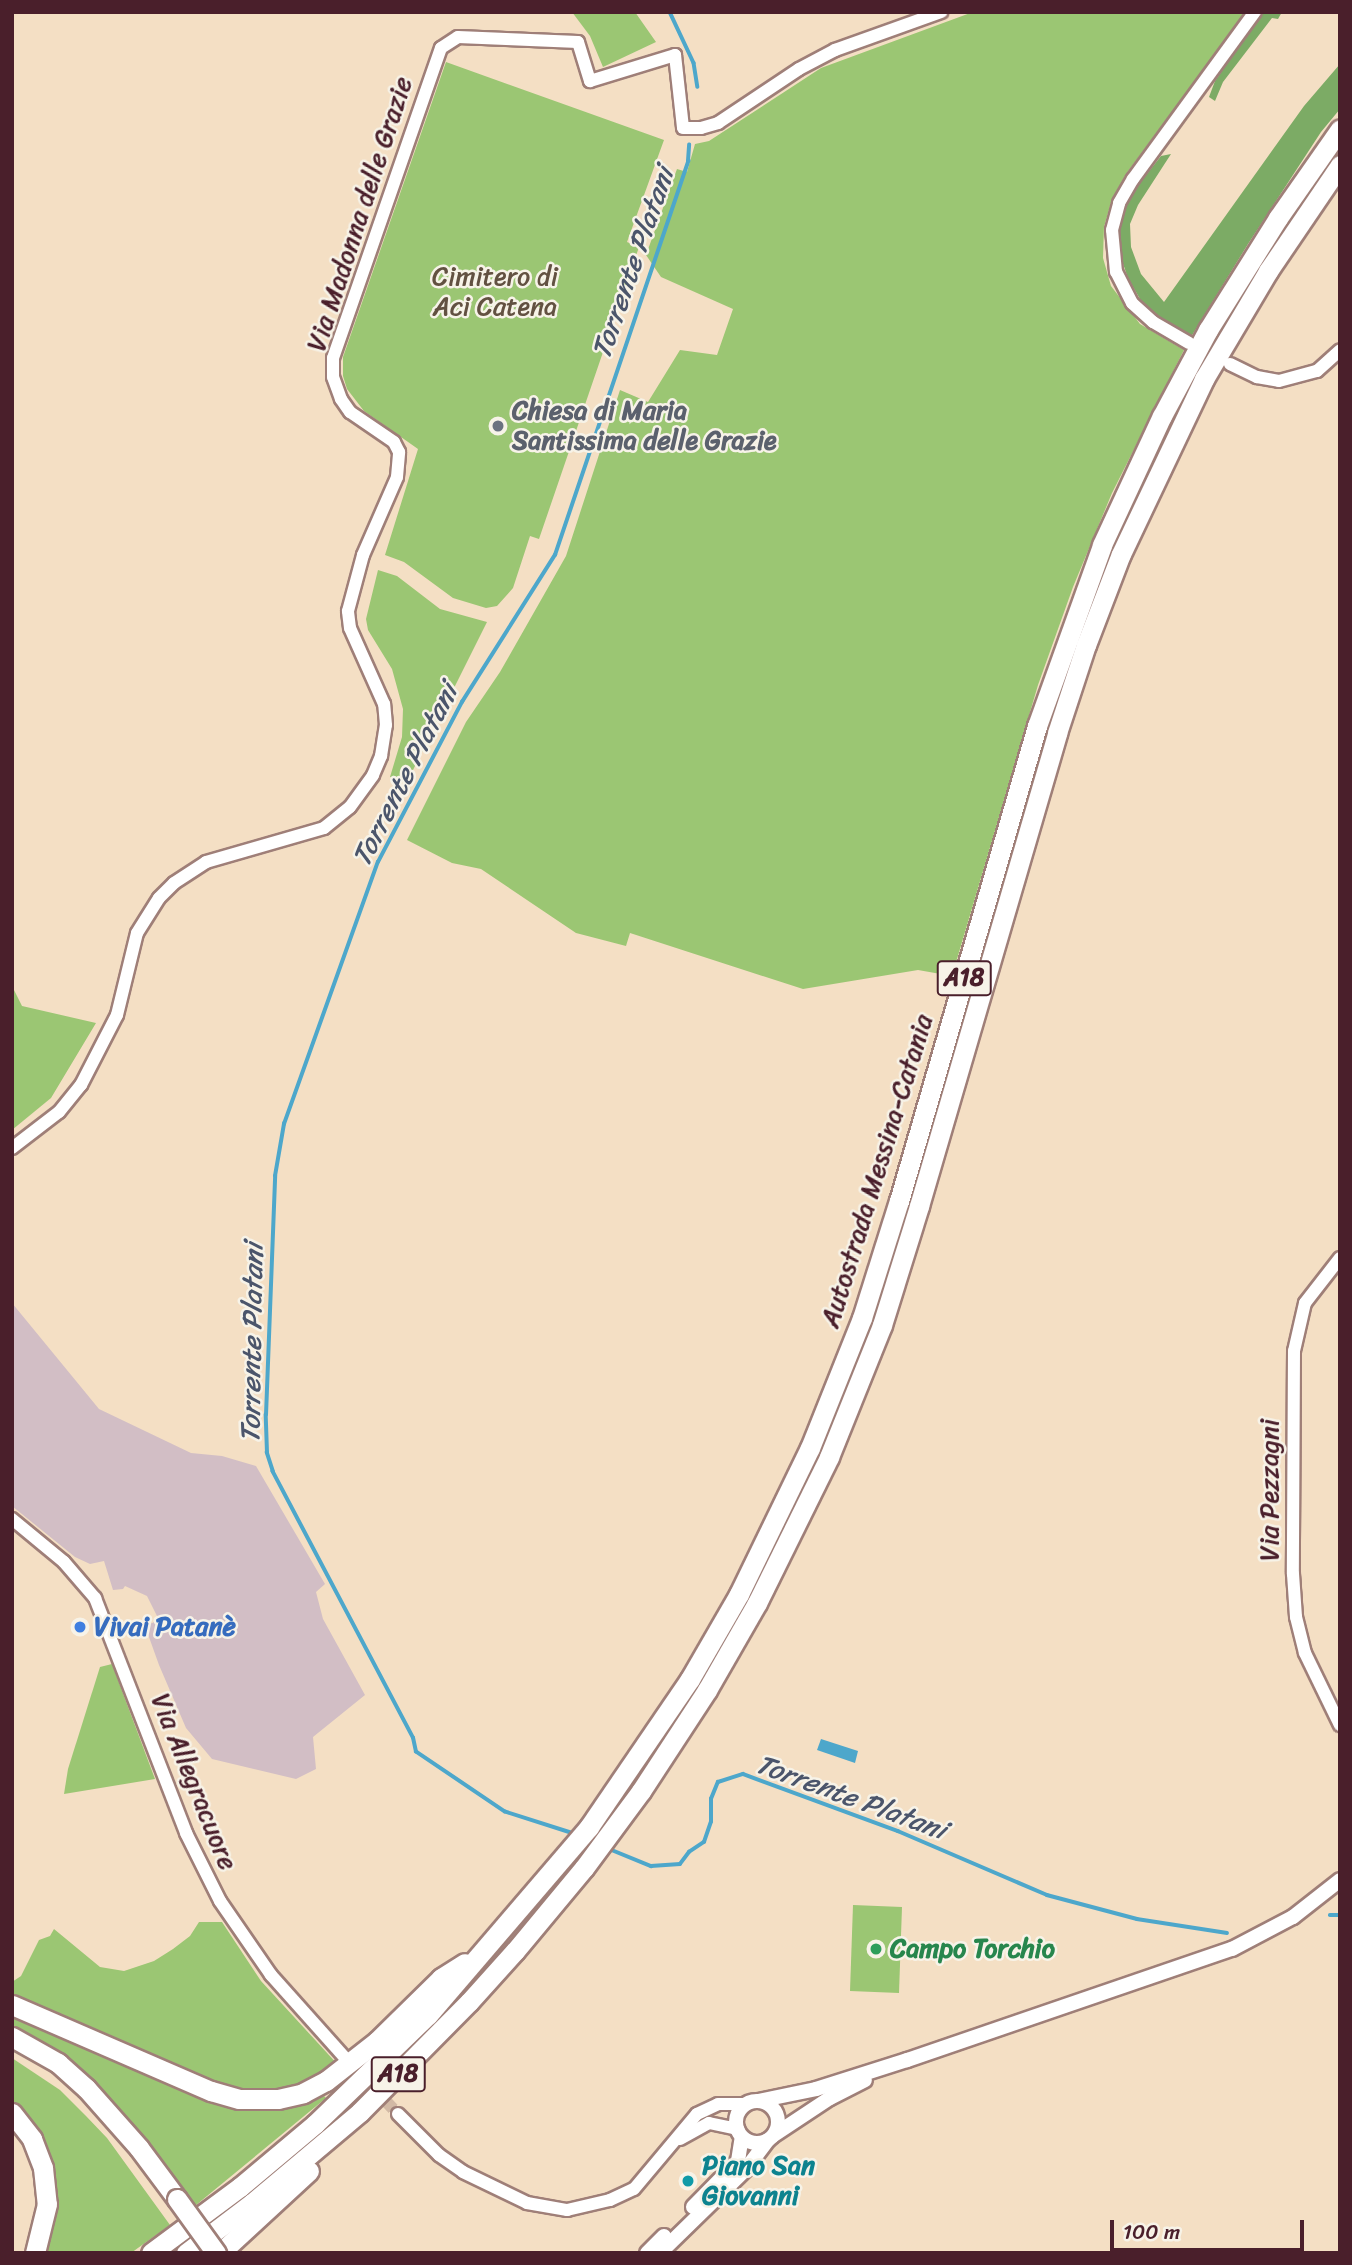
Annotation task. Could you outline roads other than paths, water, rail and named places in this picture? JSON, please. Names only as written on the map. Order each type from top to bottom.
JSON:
[{"type":"highway","name":"Autostrada Messina-Catania","points":[[486,1949],[589,1827],[690,1679],[738,1594],[786,1500],[840,1376],[899,1201],[1040,716],[1066,638],[1119,505],[1208,330],[1278,218],[1340,129]]},
{"type":"highway","name":"Autostrada Messina-Catania","points":[[438,2034],[515,1951],[584,1868],[672,1746],[731,1649],[782,1554],[829,1457],[859,1384],[899,1272],[1057,733],[1107,589],[1139,513],[1204,379],[1268,271],[1340,165]]},
{"type":"highway","points":[[12,2005],[211,2091],[239,2099],[265,2099],[303,2093],[326,2081],[377,2041],[431,1988],[486,1949]]},
{"type":"highway","name":"A18","points":[[151,2253],[240,2187],[347,2095],[428,2015],[486,1949]]},
{"type":"highway","points":[[12,2012],[209,2095],[239,2104],[264,2106],[293,2101],[330,2087],[363,2063],[415,2012],[431,1988]]},
{"type":"highway","points":[[12,2051],[51,2074],[91,2110],[218,2253],[413,2070],[438,2034]]},
{"type":"highway","name":"A18","points":[[186,2253],[252,2203],[335,2133],[438,2034]]},
{"type":"highway","points":[[12,2037],[58,2063],[86,2088],[132,2139],[200,2253]]},
{"type":"highway","points":[[12,2112],[32,2139],[43,2168],[47,2204],[35,2253]]},
{"type":"main road","points":[[647,2253],[738,2161],[740,2133],[737,2115],[752,2103],[817,2089],[908,2060],[1232,1949],[1293,1917],[1339,1880]]},
{"type":"main road","points":[[740,2133],[754,2143],[771,2138],[830,2098],[908,2060]]},
{"type":"main road","points":[[660,2253],[746,2169],[771,2138],[778,2121],[776,2113],[766,2103],[752,2103]]},
{"type":"street","name":"Via Madonna delle Grazie","points":[[12,1148],[59,1112],[81,1086],[117,1015],[137,933],[159,898],[174,883],[206,862],[324,828],[351,807],[373,775],[384,739],[384,705],[350,628],[348,611],[363,555],[397,477],[399,452],[394,442],[350,412],[341,399],[333,377],[333,358],[337,340],[441,48],[458,37],[578,41],[590,81],[674,55],[683,128],[701,128],[718,122],[799,69],[835,50],[941,12]]},
{"type":"street","points":[[1189,343],[1153,322],[1132,303],[1116,272],[1112,230],[1119,203],[1133,179],[1255,12]]},
{"type":"street","points":[[1230,364],[1257,377],[1279,381],[1317,371],[1340,350]]},
{"type":"street","name":"Via Pezzagni","points":[[1340,1258],[1305,1303],[1294,1352],[1293,1574],[1296,1617],[1305,1653],[1340,1725]]},
{"type":"street","name":"Via Allegracuore","points":[[12,1519],[64,1562],[95,1598],[186,1833],[220,1901],[271,1975],[346,2060]]},
{"type":"street","points":[[398,2114],[439,2155],[463,2172],[527,2203],[550,2209],[587,2207],[634,2189],[697,2114],[718,2104],[752,2103]]},
{"type":"street","points":[[673,2143],[709,2123],[740,2133]]},
{"type":"water","points":[[821,1739],[858,1751],[855,1763],[817,1750]]},
{"type":"waterway","name":"Torrente Platani","points":[[670,12],[694,63],[698,87]]},
{"type":"waterway","name":"Torrente Platani","points":[[574,1834],[505,1812],[416,1752],[413,1738],[273,1472],[267,1453],[266,1415],[275,1176],[284,1124],[378,862],[462,702],[555,555],[688,161],[689,145]]},
{"type":"waterway","name":"Torrente Platani","points":[[607,1848],[651,1866],[680,1864],[689,1852],[704,1842],[711,1822],[711,1799],[718,1782],[743,1774],[898,1831],[1047,1895],[1137,1919],[1227,1933]]},
{"type":"waterway","name":"Torrente Platani","points":[[1330,1915],[1340,1915]]},
{"type":"tunnel","points":[[360,2074],[398,2114]]},
{"type":"place","name":"Chiesa di Maria Santissima delle Grazie","points":[[498,426]]},
{"type":"place","name":"Vivai Patanè","points":[[80,1627]]},
{"type":"place","name":"Campo Torchio","points":[[876,1949]]},
{"type":"place","name":"Piano San Giovanni","points":[[688,2181]]},
{"type":"park label","name":"Cimitero di Aci Catena","points":[[495,292]]}]
